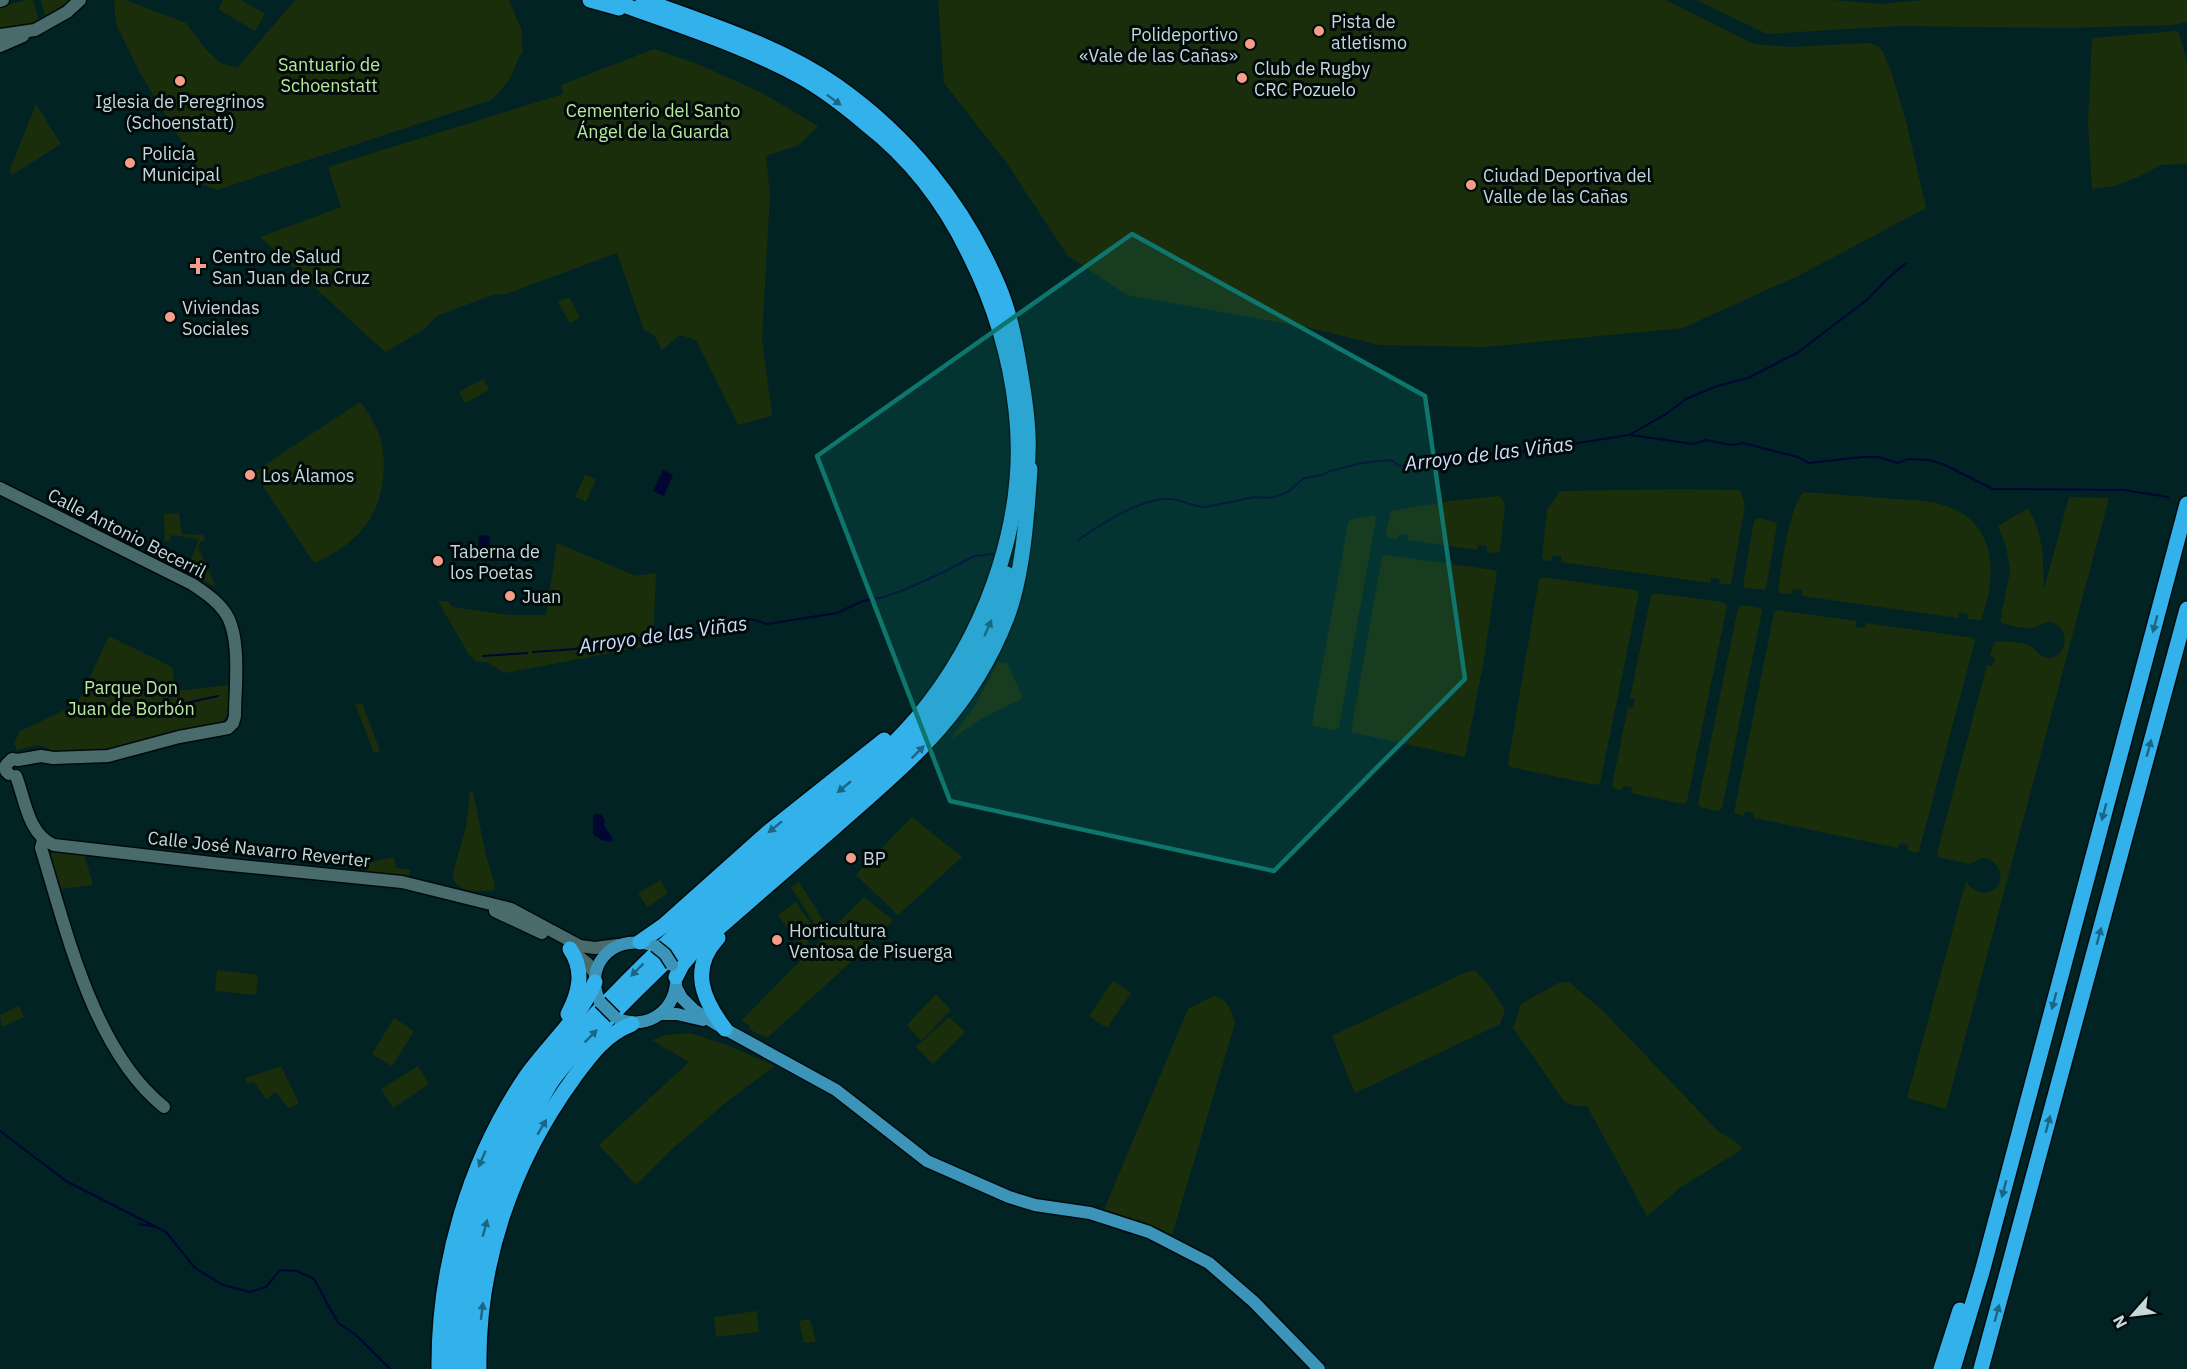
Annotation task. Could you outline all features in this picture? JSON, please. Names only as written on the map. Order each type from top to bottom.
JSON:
[{"type":"highway","points":[[590,0],[668,21]]},
{"type":"highway","points":[[446,1369],[459,1279],[474,1213],[498,1153],[524,1104],[553,1062],[583,1025],[664,943],[871,764],[911,726],[938,692],[970,639],[995,581],[1011,520],[1017,468],[1017,412],[1007,353],[987,291],[953,221],[907,161],[868,125],[826,94],[782,67],[610,0]]},
{"type":"highway","points":[[643,0],[777,52],[836,85],[875,115],[915,154],[962,214],[998,286],[1014,338],[1027,411],[1030,470],[1017,580],[1008,616],[974,682],[948,720],[892,778],[698,946],[674,976]]},
{"type":"highway","points":[[657,0],[704,23]]},
{"type":"highway","points":[[465,1369],[465,1336],[472,1284],[487,1219],[512,1152],[554,1077],[637,988],[751,884],[879,774],[920,733],[943,704],[989,630],[1004,585],[1020,518],[1028,443]]},
{"type":"highway","points":[[1953,1369],[2187,504]]},
{"type":"highway","points":[[1981,1369],[2187,609]]},
{"type":"highway","points":[[648,944],[663,926],[766,834],[905,721],[957,661]]},
{"type":"highway","points":[[721,1027],[701,982],[702,965],[708,949],[803,855]]},
{"type":"highway","points":[[439,1369],[439,1338],[446,1279],[470,1188],[501,1119],[575,1000],[580,980],[579,970],[570,950]]},
{"type":"highway","points":[[537,1062],[586,1000],[595,978]]},
{"type":"highway","points":[[479,1369],[482,1312],[488,1271],[497,1234],[519,1170],[542,1126],[585,1064],[610,1034],[632,1023]]},
{"type":"highway","points":[[1941,1369],[1982,1242],[1993,1227]]},
{"type":"highway","points":[[451,1369],[452,1337]]},
{"type":"main road","points":[[674,976],[671,1002],[660,1014],[648,1020],[632,1023],[615,1017],[600,1002],[595,978],[598,965],[604,956],[618,945],[630,942],[648,944],[665,954],[674,976],[682,998],[694,1010],[836,1090],[917,1155],[938,1167],[1009,1197],[1035,1205],[1090,1214],[1149,1232],[1201,1258],[1239,1288],[1319,1369]]},
{"type":"main road","points":[[660,1014],[692,1016],[721,1027]]},
{"type":"street","points":[[0,46],[35,30],[66,12],[80,0]]},
{"type":"street","points":[[0,35],[35,30]]},
{"type":"street","name":"Calle Antonio Becerril","points":[[0,488],[192,584],[212,598],[225,612],[232,625],[235,649],[235,716],[231,726],[108,756],[53,758],[41,756],[13,770]]},
{"type":"street","points":[[13,770],[34,829],[43,840],[42,848],[48,871],[75,959],[89,994],[123,1063],[147,1093],[164,1107]]},
{"type":"street","name":"Calle José Navarro Reverter","points":[[43,840],[54,845],[87,849],[418,885],[520,912],[580,946],[595,948],[618,945]]},
{"type":"street","name":"Calle José Navarro Reverter","points":[[470,899],[529,927],[570,950],[588,964],[595,978]]},
{"type":"highlighted area","points":[[1132,234],[1425,396],[1465,679],[1274,871],[950,801],[817,456]]},
{"type":"green space","points":[[33,0],[39,21],[0,32],[0,7]]},
{"type":"green space","points":[[41,0],[71,0],[45,17]]},
{"type":"green space","name":"Santuario de Schoenstatt","points":[[114,0],[126,0],[186,23],[206,50],[221,63],[237,68],[295,0],[509,0],[521,29],[523,52],[508,81],[491,100],[217,190],[204,185],[193,172],[198,168],[140,73],[116,24]]},
{"type":"green space","points":[[223,0],[241,0],[265,14],[255,31],[218,9]]},
{"type":"green space","name":"Ciudad Deportiva del Valle de las Cañas","points":[[938,0],[1666,0],[1754,44],[1789,47],[1870,43],[1879,47],[1892,74],[1907,125],[1926,208],[1800,275],[1683,328],[1485,347],[1379,345],[1311,328],[1127,295],[1067,255],[1006,162],[944,83]]},
{"type":"green space","points":[[1696,0],[1832,0],[1882,4],[1922,0],[2187,0],[2187,22],[2172,25],[2064,28],[1898,26],[1767,34]]},
{"type":"green space","points":[[2178,31],[2187,61],[2187,164],[2161,165],[2114,186],[2092,189],[2088,124],[2092,38]]},
{"type":"green space","name":"Cementerio del Santo Ángel de la Guarda","points":[[654,49],[698,64],[762,93],[818,126],[799,145],[766,156],[770,194],[762,338],[772,416],[738,425],[696,340],[680,335],[662,350],[654,335],[644,330],[617,253],[506,294],[492,295],[437,316],[423,330],[385,352],[260,237],[341,207],[328,167],[563,94],[561,85]]},
{"type":"green space","points":[[36,104],[61,144],[12,175],[9,172]]},
{"type":"green space","points":[[569,297],[580,317],[570,323],[558,302]]},
{"type":"green space","points":[[483,379],[489,390],[465,403],[459,392]]},
{"type":"green space","points":[[360,402],[377,429],[382,447],[383,479],[376,508],[361,531],[351,540],[340,549],[314,563],[254,472]]},
{"type":"green space","points":[[585,475],[596,479],[586,502],[575,497]]},
{"type":"green space","points":[[1737,490],[1741,492],[1745,506],[1731,584],[1719,584],[1720,579],[1711,578],[1710,583],[1561,562],[1561,556],[1552,556],[1552,561],[1544,560],[1542,557],[1547,510],[1560,491]]},
{"type":"green space","points":[[1804,492],[1928,502],[1943,505],[1961,513],[1974,523],[1989,551],[1990,585],[1981,620],[1967,619],[1968,614],[1959,612],[1958,618],[1802,596],[1802,590],[1793,589],[1792,594],[1780,593],[1778,589],[1790,523]]},
{"type":"green space","points":[[1498,496],[1505,505],[1500,551],[1496,553],[1487,552],[1487,546],[1478,545],[1477,550],[1408,540],[1408,535],[1399,534],[1398,539],[1388,538],[1386,535],[1391,511],[1449,501]]},
{"type":"green space","points":[[2069,497],[2109,498],[1946,1109],[1907,1098],[1966,881],[1982,893],[1990,892],[2000,882],[2000,875],[1998,867],[1990,859],[1982,858],[1970,864],[1938,857],[1937,853],[1987,665],[1992,666],[1995,658],[1990,656],[1993,645],[1996,641],[2022,643],[2032,647],[2042,656],[2051,657],[2060,653],[2064,644],[2061,628],[2053,623],[2048,622],[2027,628],[2000,622],[2010,571],[2006,546],[1998,526],[2028,508],[2040,538],[2044,589]]},
{"type":"green space","points":[[179,513],[182,534],[203,535],[205,539],[198,547],[216,587],[186,572],[199,539],[172,535],[169,541],[165,541],[164,514]]},
{"type":"green space","points":[[1373,515],[1376,518],[1339,727],[1335,730],[1314,726],[1312,723],[1348,523],[1350,520]]},
{"type":"green space","points":[[1758,518],[1777,524],[1764,590],[1745,588],[1743,585],[1754,521]]},
{"type":"green space","points":[[557,543],[636,576],[656,573],[653,645],[505,673],[486,662],[477,662],[469,655],[438,601],[447,601],[453,607],[508,615],[546,615]]},
{"type":"green space","points":[[1385,555],[1494,570],[1497,573],[1483,665],[1465,757],[1351,732],[1382,557]]},
{"type":"green space","points":[[1542,577],[1636,590],[1639,593],[1600,783],[1597,785],[1510,767],[1508,764],[1539,580]]},
{"type":"green space","points":[[1654,593],[1724,602],[1727,606],[1687,801],[1684,804],[1631,793],[1632,787],[1623,786],[1622,790],[1612,786],[1628,707],[1633,708],[1635,699],[1630,698],[1651,596]]},
{"type":"green space","points":[[1741,605],[1760,608],[1762,611],[1722,808],[1718,811],[1700,807],[1698,804],[1738,608]]},
{"type":"green space","points":[[1777,610],[1857,621],[1856,627],[1865,628],[1866,623],[1974,638],[1919,851],[1916,853],[1907,850],[1908,845],[1899,843],[1898,848],[1754,818],[1754,813],[1745,811],[1744,816],[1734,813],[1774,613]]},
{"type":"green space","name":"Parque Don Juan de Borbón","points":[[109,636],[172,667],[176,690],[228,685],[229,711],[227,715],[220,723],[117,749],[58,753],[39,745],[17,750],[14,743],[20,731],[77,704]]},
{"type":"green space","points":[[998,662],[1007,663],[1023,698],[981,719],[950,740],[976,704]]},
{"type":"green space","points":[[362,703],[380,751],[374,753],[355,704]]},
{"type":"green space","points":[[470,791],[473,792],[486,856],[495,885],[494,890],[467,890],[454,881],[453,873],[466,827]]},
{"type":"green space","points":[[912,817],[962,857],[898,915],[856,875]]},
{"type":"green space","points":[[53,852],[84,854],[93,885],[61,889],[50,855]]},
{"type":"green space","points":[[394,857],[396,868],[411,870],[408,877],[391,874],[364,874],[363,864]]},
{"type":"green space","points":[[660,880],[668,893],[647,907],[638,893]]},
{"type":"green space","points":[[799,882],[825,923],[817,928],[791,887]]},
{"type":"green space","points":[[864,897],[893,920],[861,953],[767,1038],[749,1029],[749,1025],[741,1021]]},
{"type":"green space","points":[[796,902],[818,934],[811,939],[800,922],[796,924],[809,943],[804,947],[778,915]]},
{"type":"green space","points":[[217,970],[258,975],[256,995],[215,991]]},
{"type":"green space","points":[[1474,970],[1487,983],[1505,1010],[1500,1024],[1355,1093],[1332,1036]]},
{"type":"green space","points":[[1113,981],[1131,993],[1107,1028],[1089,1016]]},
{"type":"green space","points":[[1569,982],[1603,1011],[1718,1131],[1735,1141],[1743,1149],[1681,1187],[1647,1216],[1587,1106],[1575,1106],[1564,1101],[1513,1028],[1521,1004],[1558,983]]},
{"type":"green space","points":[[936,994],[951,1010],[921,1041],[907,1025]]},
{"type":"green space","points":[[1213,996],[1225,1002],[1235,1023],[1172,1235],[1141,1221],[1104,1210],[1188,1009]]},
{"type":"green space","points":[[19,1006],[24,1017],[2,1027],[0,1015]]},
{"type":"green space","points":[[949,1017],[965,1032],[933,1064],[916,1047]]},
{"type":"green space","points":[[394,1018],[414,1031],[392,1066],[372,1054]]},
{"type":"green space","points":[[690,1033],[729,1046],[775,1066],[730,1099],[673,1148],[636,1185],[599,1145],[689,1062],[652,1040],[666,1035]]},
{"type":"green space","points":[[281,1066],[298,1101],[298,1104],[288,1108],[276,1092],[266,1099],[254,1082],[247,1084],[245,1078]]},
{"type":"green space","points":[[418,1066],[429,1084],[393,1108],[381,1089]]},
{"type":"green space","points":[[757,1311],[759,1332],[716,1337],[714,1317]]},
{"type":"green space","points":[[810,1319],[816,1342],[804,1343],[799,1321]]},
{"type":"water","points":[[663,470],[673,475],[664,496],[653,491]]},
{"type":"water","points":[[479,535],[490,536],[488,559],[478,558]]},
{"type":"water","points":[[593,815],[602,815],[605,821],[604,825],[613,839],[611,842],[601,840],[593,834]]},
{"type":"waterway","name":"Arroyo de las Viñas","points":[[1078,540],[1122,513],[1147,502],[1170,499],[1206,507],[1255,497],[1272,498],[1288,492],[1304,478],[1362,463],[1387,460],[1399,466],[1434,460],[1527,451],[1629,435],[1666,414],[1686,399],[1717,386],[1748,378],[1797,353],[1868,299],[1906,263]]},
{"type":"waterway","name":"Arroyo de las Viñas","points":[[1631,435],[1693,444],[1706,440],[1731,445],[1743,443],[1798,457],[1809,463],[1862,457],[1878,457],[1898,463],[1908,459],[1929,460],[1943,464],[1993,489],[2124,490],[2168,497]]},
{"type":"waterway","name":"Arroyo de las Viñas","points":[[533,652],[575,649],[598,642],[705,632],[751,619],[767,624],[837,613],[863,601],[904,590],[974,556],[994,554]]},
{"type":"waterway","name":"Arroyo de las Viñas","points":[[483,656],[527,653]]},
{"type":"waterway","name":"Arroyo de las Viñas","points":[[127,716],[218,696]]},
{"type":"waterway","points":[[0,1131],[66,1181],[166,1232],[195,1268],[223,1285],[250,1292],[266,1287],[280,1270],[297,1271],[314,1279],[338,1323],[355,1334],[390,1369]]},
{"type":"waterway","points":[[139,1224],[155,1227]]},
{"type":"place","name":"Pista de atletismo","points":[[1319,31]]},
{"type":"place","name":"Polideportivo «Vale de las Cañas»","points":[[1250,44]]},
{"type":"place","name":"Club de Rugby CRC Pozuelo","points":[[1242,78]]},
{"type":"place","name":"Iglesia de Peregrinos (Schoenstatt)","points":[[180,81]]},
{"type":"place","name":"Policía Municipal","points":[[130,163]]},
{"type":"place","name":"Ciudad Deportiva del Valle de las Cañas","points":[[1471,185]]},
{"type":"place","name":"Centro de Salud San Juan de la Cruz","points":[[198,266]]},
{"type":"place","name":"Viviendas Sociales","points":[[170,317]]},
{"type":"place","name":"Los Álamos","points":[[250,475]]},
{"type":"place","name":"Taberna de los Poetas","points":[[438,561]]},
{"type":"place","name":"Juan","points":[[510,596]]},
{"type":"place","name":"BP","points":[[851,858]]},
{"type":"place","name":"Horticultura Ventosa de Pisuerga","points":[[777,940]]}]
